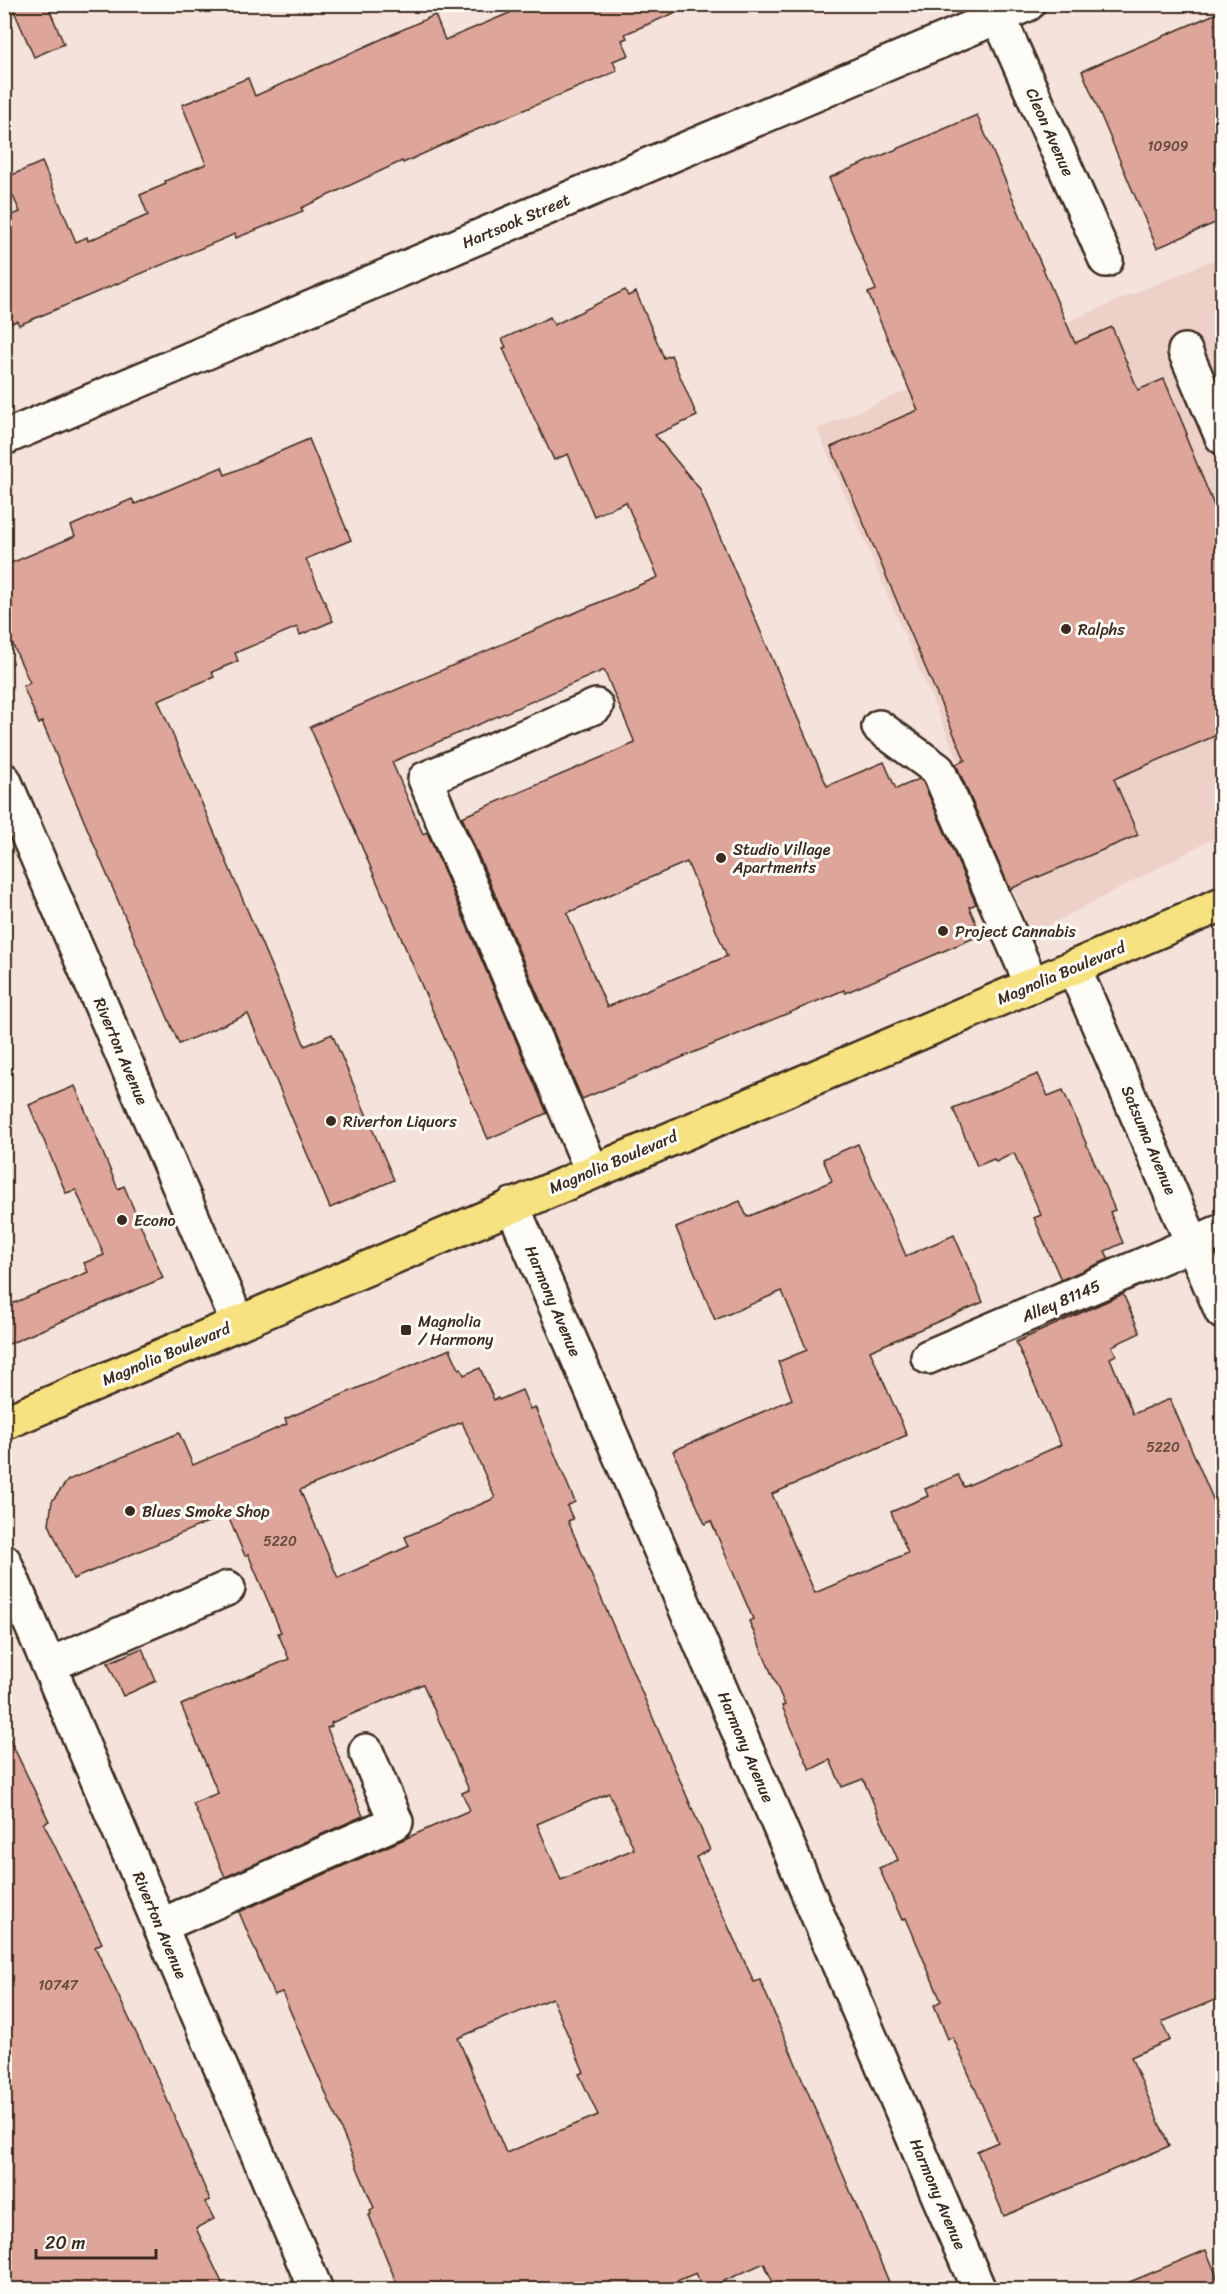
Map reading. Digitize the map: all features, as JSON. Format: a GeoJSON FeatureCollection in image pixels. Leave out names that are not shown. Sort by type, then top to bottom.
{"type":"FeatureCollection","features":[{"type":"Feature","properties":{"kind":"main road","name":"Magnolia Boulevard"},"geometry":{"type":"LineString","coordinates":[[4,1423],[1222,904]]}},
{"type":"Feature","properties":{"kind":"street","name":"Cleon Avenue"},"geometry":{"type":"LineString","coordinates":[[1006,9],[1106,260]]}},
{"type":"Feature","properties":{"kind":"street","name":"Hartsook Street"},"geometry":{"type":"LineString","coordinates":[[4,438],[1006,9]]}},
{"type":"Feature","properties":{"kind":"street"},"geometry":{"type":"LineString","coordinates":[[1185,351],[1222,437]]}},
{"type":"Feature","properties":{"kind":"street"},"geometry":{"type":"LineString","coordinates":[[592,1171],[425,779],[596,706]]}},
{"type":"Feature","properties":{"kind":"street"},"geometry":{"type":"LineString","coordinates":[[879,728],[938,770],[1032,985]]}},
{"type":"Feature","properties":{"kind":"street","name":"Riverton Avenue"},"geometry":{"type":"LineString","coordinates":[[4,780],[238,1323]]}},
{"type":"Feature","properties":{"kind":"street","name":"Satsuma Avenue"},"geometry":{"type":"LineString","coordinates":[[1074,968],[1208,1238],[1222,1312]]}},
{"type":"Feature","properties":{"kind":"street","name":"Harmony Avenue"},"geometry":{"type":"LineString","coordinates":[[512,1205],[979,2289]]}},
{"type":"Feature","properties":{"kind":"street","name":"Alley 81145"},"geometry":{"type":"LineString","coordinates":[[928,1358],[1208,1238]]}},
{"type":"Feature","properties":{"kind":"street","name":"Riverton Avenue"},"geometry":{"type":"LineString","coordinates":[[4,1561],[316,2289]]}},
{"type":"Feature","properties":{"kind":"street"},"geometry":{"type":"LineString","coordinates":[[49,1665],[228,1588]]}},
{"type":"Feature","properties":{"kind":"street"},"geometry":{"type":"LineString","coordinates":[[160,1926],[396,1822],[366,1751]]}},
{"type":"Feature","properties":{"kind":"shaded area","name":"Ralphs"},"geometry":{"type":"Polygon","coordinates":[[[1222,256],[1222,834],[1032,934],[817,429],[1222,256]]]}},
{"type":"Feature","properties":{"kind":"building"},"geometry":{"type":"Polygon","coordinates":[[[11,4],[47,4],[64,44],[34,57],[11,4]]]}},
{"type":"Feature","properties":{"kind":"building"},"geometry":{"type":"Polygon","coordinates":[[[531,4],[693,5],[625,34],[627,38],[622,40],[629,55],[613,61],[617,71],[403,163],[402,161],[301,208],[303,211],[236,238],[235,234],[19,325],[17,321],[4,326],[4,218],[20,212],[5,178],[42,162],[76,242],[87,237],[88,241],[148,215],[140,195],[166,184],[165,181],[206,164],[182,105],[248,78],[255,96],[435,15],[445,40],[531,4]]]}},
{"type":"Feature","properties":{"kind":"building"},"geometry":{"type":"Polygon","coordinates":[[[1222,11],[1222,220],[1157,248],[1082,71],[1222,11]]]}},
{"type":"Feature","properties":{"kind":"building","name":"Ralphs"},"geometry":{"type":"Polygon","coordinates":[[[977,115],[1075,343],[1112,327],[1138,390],[1164,379],[1222,525],[1222,733],[1114,779],[1138,835],[1010,889],[956,764],[965,760],[831,447],[918,410],[868,293],[876,290],[829,178],[977,115]]]}},
{"type":"Feature","properties":{"kind":"building"},"geometry":{"type":"Polygon","coordinates":[[[625,290],[628,296],[636,292],[664,358],[671,355],[697,416],[655,435],[699,488],[827,786],[884,762],[896,789],[919,779],[923,782],[976,904],[969,907],[981,935],[845,993],[844,990],[582,1099],[462,817],[635,743],[604,670],[392,762],[423,834],[427,832],[547,1113],[488,1139],[310,727],[658,577],[626,502],[594,516],[568,454],[554,460],[503,348],[506,347],[502,339],[550,317],[554,325],[625,290]],[[687,862],[567,913],[607,1007],[727,956],[687,862]]]}},
{"type":"Feature","properties":{"kind":"building"},"geometry":{"type":"Polygon","coordinates":[[[309,439],[351,540],[306,559],[333,621],[300,635],[297,627],[235,653],[238,661],[212,672],[214,677],[158,700],[305,1046],[332,1034],[394,1180],[330,1208],[248,1014],[179,1044],[42,722],[39,724],[23,686],[30,683],[4,625],[4,566],[75,536],[71,526],[132,499],[135,504],[222,467],[225,475],[309,439]]]}},
{"type":"Feature","properties":{"kind":"building"},"geometry":{"type":"Polygon","coordinates":[[[1038,1074],[1048,1096],[1063,1090],[1115,1210],[1110,1212],[1123,1243],[1105,1251],[1109,1259],[1061,1280],[1034,1218],[1041,1215],[1014,1153],[996,1162],[994,1159],[977,1166],[953,1108],[1038,1074]]]}},
{"type":"Feature","properties":{"kind":"building","name":"Econo"},"geometry":{"type":"Polygon","coordinates":[[[75,1086],[118,1189],[124,1186],[163,1278],[4,1346],[4,1307],[88,1272],[84,1263],[104,1255],[76,1190],[66,1193],[29,1105],[75,1086]]]}},
{"type":"Feature","properties":{"kind":"building"},"geometry":{"type":"Polygon","coordinates":[[[858,1144],[906,1256],[954,1235],[983,1302],[870,1351],[907,1435],[772,1494],[815,1593],[908,1553],[891,1512],[928,1496],[925,1489],[958,1475],[964,1487],[1061,1445],[1016,1342],[1123,1294],[1140,1333],[1112,1346],[1116,1355],[1110,1358],[1133,1414],[1170,1399],[1222,1520],[1222,1997],[1162,2022],[1170,2040],[1131,2057],[1169,2146],[1004,2216],[977,2151],[998,2142],[953,2037],[948,2039],[934,2005],[941,2001],[906,1918],[902,1920],[879,1868],[898,1860],[863,1779],[842,1787],[830,1760],[810,1770],[749,1621],[753,1619],[711,1521],[705,1524],[673,1451],[792,1399],[778,1362],[807,1350],[782,1291],[715,1320],[676,1228],[740,1201],[747,1217],[832,1181],[823,1159],[858,1144]]]}},
{"type":"Feature","properties":{"kind":"building"},"geometry":{"type":"Polygon","coordinates":[[[450,1349],[464,1375],[480,1368],[494,1400],[522,1390],[530,1409],[535,1407],[575,1502],[567,1506],[573,1519],[568,1521],[710,1850],[696,1857],[754,1982],[760,1980],[892,2289],[776,2289],[764,2263],[706,2289],[703,2289],[696,2273],[658,2289],[399,2289],[369,2215],[370,2210],[374,2208],[333,2110],[282,1992],[274,1995],[239,1912],[470,1810],[462,1793],[469,1790],[423,1684],[331,1723],[332,1726],[327,1728],[363,1816],[225,1877],[193,1803],[218,1793],[181,1705],[289,1659],[278,1633],[281,1632],[248,1554],[245,1556],[227,1514],[73,1579],[49,1524],[52,1501],[68,1480],[179,1433],[193,1465],[287,1424],[285,1419],[450,1349]],[[462,1422],[300,1490],[338,1578],[409,1546],[405,1537],[495,1498],[462,1422]],[[609,1793],[537,1824],[561,1880],[634,1849],[609,1793]],[[552,1998],[458,2038],[506,2153],[598,2115],[579,2074],[584,2072],[552,1998]]]}},
{"type":"Feature","properties":{"kind":"building"},"geometry":{"type":"Polygon","coordinates":[[[142,1648],[156,1681],[123,1696],[108,1663],[142,1648]]]}},
{"type":"Feature","properties":{"kind":"building"},"geometry":{"type":"Polygon","coordinates":[[[4,1727],[49,1821],[44,1824],[102,1943],[95,1947],[160,2083],[210,2200],[205,2202],[214,2219],[196,2228],[225,2289],[4,2289],[4,1727]]]}},
{"type":"Feature","properties":{"kind":"building"},"geometry":{"type":"Polygon","coordinates":[[[1206,2250],[1222,2289],[1113,2289],[1206,2250]]]}},
{"type":"Feature","properties":{"kind":"place","name":"Ralphs"},"geometry":{"type":"Point","coordinates":[1066,629]}},
{"type":"Feature","properties":{"kind":"place","name":"Studio Village Apartments"},"geometry":{"type":"Point","coordinates":[721,858]}},
{"type":"Feature","properties":{"kind":"place","name":"Project Cannabis"},"geometry":{"type":"Point","coordinates":[943,931]}},
{"type":"Feature","properties":{"kind":"place","name":"Riverton Liquors"},"geometry":{"type":"Point","coordinates":[331,1121]}},
{"type":"Feature","properties":{"kind":"place","name":"Econo"},"geometry":{"type":"Point","coordinates":[122,1220]}},
{"type":"Feature","properties":{"kind":"place","name":"Magnolia / Harmony"},"geometry":{"type":"Point","coordinates":[406,1330]}},
{"type":"Feature","properties":{"kind":"place","name":"Blues Smoke Shop"},"geometry":{"type":"Point","coordinates":[130,1511]}}]}
